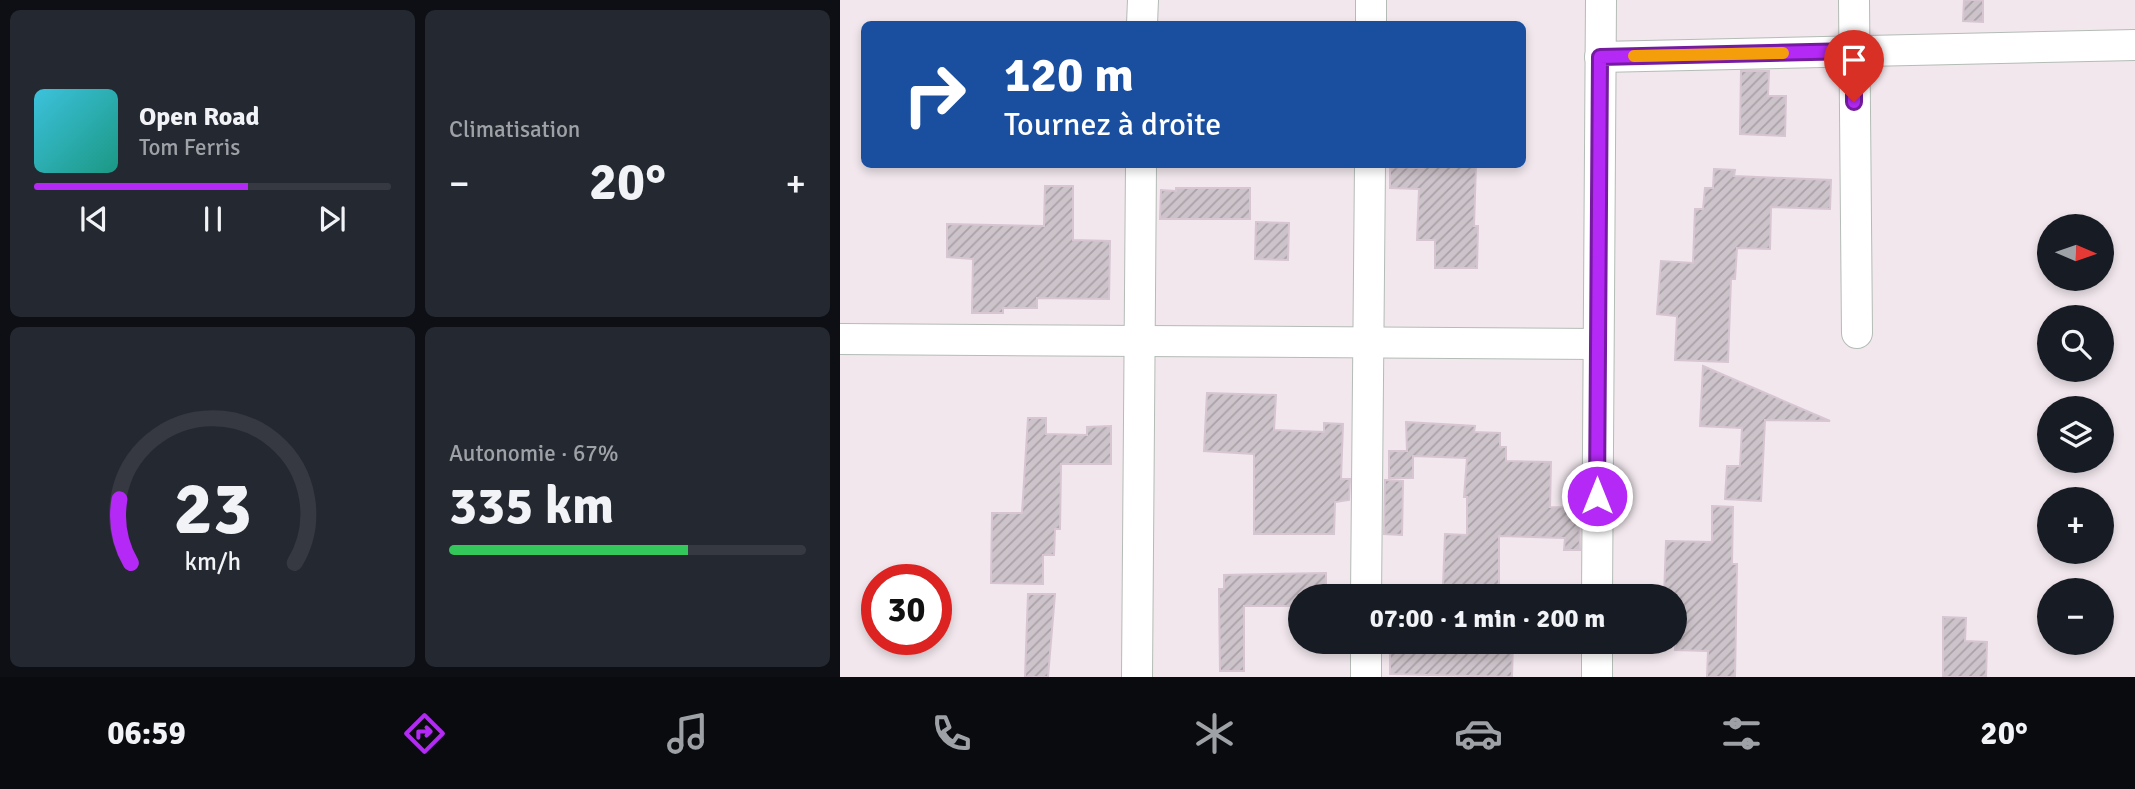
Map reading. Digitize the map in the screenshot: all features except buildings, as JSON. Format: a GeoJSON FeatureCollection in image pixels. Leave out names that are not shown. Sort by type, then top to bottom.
{"type":"FeatureCollection","features":[{"type":"Feature","properties":{"kind":"street"},"geometry":{"type":"LineString","coordinates":[[1142,21],[1143,0]]}},
{"type":"Feature","properties":{"kind":"street"},"geometry":{"type":"LineString","coordinates":[[1371,0],[1371,21]]}},
{"type":"Feature","properties":{"kind":"street"},"geometry":{"type":"LineString","coordinates":[[1597,584],[1601,0]]}},
{"type":"Feature","properties":{"kind":"street"},"geometry":{"type":"LineString","coordinates":[[1854,0],[1857,333]]}},
{"type":"Feature","properties":{"kind":"street"},"geometry":{"type":"LineString","coordinates":[[1600,57],[2135,45]]}},
{"type":"Feature","properties":{"kind":"street"},"geometry":{"type":"LineString","coordinates":[[1138,677],[1141,168]]}},
{"type":"Feature","properties":{"kind":"street"},"geometry":{"type":"LineString","coordinates":[[1366,584],[1370,168]]}},
{"type":"Feature","properties":{"kind":"street"},"geometry":{"type":"LineString","coordinates":[[840,339],[1598,344]]}},
{"type":"Feature","properties":{"kind":"street"},"geometry":{"type":"LineString","coordinates":[[1366,654],[1366,677]]}},
{"type":"Feature","properties":{"kind":"street"},"geometry":{"type":"LineString","coordinates":[[1597,654],[1597,677]]}},
{"type":"Feature","properties":{"kind":"slow traffic"},"geometry":{"type":"LineString","coordinates":[[1634,56],[1783,53]]}},
{"type":"Feature","properties":{"kind":"route"},"geometry":{"type":"LineString","coordinates":[[1597,496],[1600,57],[1854,51],[1854,102]]}}]}
